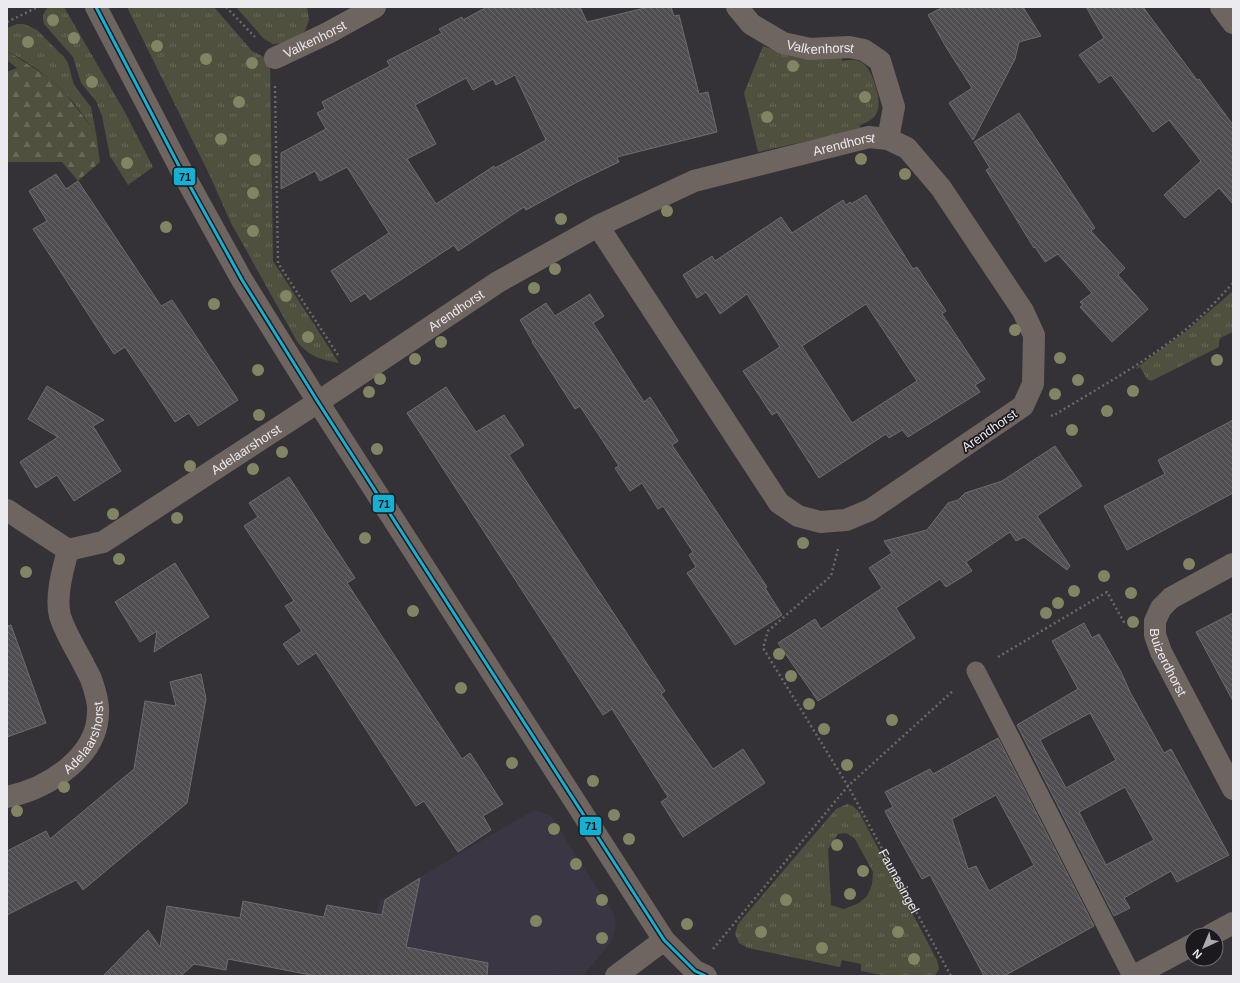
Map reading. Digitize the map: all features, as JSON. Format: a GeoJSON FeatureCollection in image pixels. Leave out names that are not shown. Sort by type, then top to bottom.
{"type":"FeatureCollection","features":[{"type":"Feature","properties":{"kind":"street"},"geometry":{"type":"LineString","coordinates":[[96,7],[180,168],[242,280],[318,402],[664,940],[700,974]]}},
{"type":"Feature","properties":{"kind":"street","name":"Valkenhorst"},"geometry":{"type":"LineString","coordinates":[[275,58],[328,33],[375,7]]}},
{"type":"Feature","properties":{"kind":"street","name":"Valkenhorst"},"geometry":{"type":"LineString","coordinates":[[736,7],[751,24],[783,43],[810,49],[849,47],[864,50],[880,61],[894,107],[888,139]]}},
{"type":"Feature","properties":{"kind":"street"},"geometry":{"type":"LineString","coordinates":[[1221,7],[1233,23]]}},
{"type":"Feature","properties":{"kind":"street","name":"Arendhorst"},"geometry":{"type":"LineString","coordinates":[[318,402],[498,282],[598,226],[694,181],[869,137],[888,139],[907,148],[941,188],[1022,311],[1034,336],[1033,384],[1023,406],[870,510],[846,520],[820,522],[798,516],[778,503],[598,226]]}},
{"type":"Feature","properties":{"kind":"street","name":"Adelaarshorst"},"geometry":{"type":"LineString","coordinates":[[7,797],[19,795],[41,786],[63,772],[81,755],[94,735],[98,711],[91,678],[71,642],[60,615],[59,589],[68,550],[103,542],[318,402]]}},
{"type":"Feature","properties":{"kind":"street"},"geometry":{"type":"LineString","coordinates":[[7,510],[68,550]]}},
{"type":"Feature","properties":{"kind":"street","name":"Buizerdhorst"},"geometry":{"type":"LineString","coordinates":[[1233,564],[1171,598],[1161,608],[1155,621],[1155,635],[1161,652],[1233,788]]}},
{"type":"Feature","properties":{"kind":"street"},"geometry":{"type":"LineString","coordinates":[[1224,928],[1233,923]]}},
{"type":"Feature","properties":{"kind":"street"},"geometry":{"type":"LineString","coordinates":[[616,976],[664,940]]}},
{"type":"Feature","properties":{"kind":"street"},"geometry":{"type":"LineString","coordinates":[[1133,976],[1184,949]]}},
{"type":"Feature","properties":{"kind":"lane"},"geometry":{"type":"LineString","coordinates":[[976,670],[1133,976]]}},
{"type":"Feature","properties":{"kind":"path"},"geometry":{"type":"LineString","coordinates":[[7,22],[38,7]]}},
{"type":"Feature","properties":{"kind":"path"},"geometry":{"type":"LineString","coordinates":[[226,7],[275,58],[278,263],[340,357]]}},
{"type":"Feature","properties":{"kind":"path"},"geometry":{"type":"LineString","coordinates":[[1023,406],[1053,416],[1156,353],[1190,326],[1233,283]]}},
{"type":"Feature","properties":{"kind":"path","name":"Faunasingel"},"geometry":{"type":"LineString","coordinates":[[846,520],[832,576],[768,631],[763,648],[848,786],[951,976]]}},
{"type":"Feature","properties":{"kind":"path"},"geometry":{"type":"LineString","coordinates":[[700,974],[848,786]]}},
{"type":"Feature","properties":{"kind":"shaded area"},"geometry":{"type":"Polygon","coordinates":[[[534,810],[550,815],[614,914],[616,928],[611,942],[583,976],[552,974],[551,976],[366,976],[379,901],[534,810]]]}},
{"type":"Feature","properties":{"kind":"green space"},"geometry":{"type":"Polygon","coordinates":[[[48,7],[64,7],[126,114],[153,167],[128,185],[110,156],[102,116],[96,101],[81,83],[73,57],[44,24],[43,15],[48,7]]]}},
{"type":"Feature","properties":{"kind":"green space"},"geometry":{"type":"Polygon","coordinates":[[[127,7],[214,7],[252,51],[270,60],[273,261],[339,363],[312,355],[298,343],[231,223],[210,176],[127,7]]]}},
{"type":"Feature","properties":{"kind":"green space"},"geometry":{"type":"Polygon","coordinates":[[[236,7],[307,7],[309,20],[305,31],[286,43],[273,44],[264,39],[236,7]]]}},
{"type":"Feature","properties":{"kind":"green space"},"geometry":{"type":"Polygon","coordinates":[[[17,24],[24,24],[37,30],[64,57],[68,63],[74,85],[91,107],[96,133],[74,102],[59,87],[38,70],[7,51],[7,28],[17,24]]]}},
{"type":"Feature","properties":{"kind":"green space"},"geometry":{"type":"Polygon","coordinates":[[[763,46],[790,56],[809,58],[841,54],[842,61],[854,60],[861,62],[872,76],[877,92],[879,104],[876,114],[867,122],[860,125],[861,131],[843,133],[758,152],[744,93],[763,46]]]}},
{"type":"Feature","properties":{"kind":"green space"},"geometry":{"type":"Polygon","coordinates":[[[7,51],[50,79],[65,93],[96,133],[100,162],[78,181],[62,162],[7,162],[7,72],[17,68],[7,60],[7,51]]]}},
{"type":"Feature","properties":{"kind":"green space"},"geometry":{"type":"Polygon","coordinates":[[[1233,291],[1233,332],[1219,340],[1219,347],[1151,381],[1147,379],[1140,367],[1136,369],[1189,329],[1233,291]]]}},
{"type":"Feature","properties":{"kind":"green space"},"geometry":{"type":"Polygon","coordinates":[[[847,804],[853,806],[859,812],[937,960],[939,969],[935,976],[887,976],[861,971],[861,964],[842,960],[840,967],[748,948],[739,943],[735,934],[738,924],[836,809],[847,804]],[[846,833],[838,834],[828,849],[831,905],[844,909],[859,903],[867,896],[872,885],[873,872],[855,839],[846,833]]]}},
{"type":"Feature","properties":{"kind":"building"},"geometry":{"type":"Polygon","coordinates":[[[487,7],[580,7],[587,22],[649,7],[671,7],[674,16],[679,15],[699,94],[708,92],[717,132],[617,157],[619,162],[577,182],[526,210],[524,207],[458,251],[454,245],[370,300],[365,293],[351,302],[331,271],[389,233],[347,167],[320,181],[315,171],[281,189],[281,153],[326,129],[317,113],[325,109],[322,102],[390,66],[387,61],[442,33],[439,29],[462,17],[463,20],[487,7]],[[515,75],[496,85],[493,79],[473,90],[466,78],[415,105],[436,144],[407,159],[436,204],[494,166],[495,168],[546,140],[515,75]]]}},
{"type":"Feature","properties":{"kind":"building"},"geometry":{"type":"Polygon","coordinates":[[[943,7],[1023,7],[1041,36],[1019,42],[1015,59],[973,140],[949,103],[972,88],[928,15],[943,7]]]}},
{"type":"Feature","properties":{"kind":"building"},"geometry":{"type":"Polygon","coordinates":[[[1086,7],[1143,7],[1197,80],[1199,79],[1233,125],[1233,204],[1219,188],[1185,218],[1164,195],[1201,161],[1169,120],[1153,132],[1111,75],[1099,83],[1079,55],[1104,38],[1086,7]]]}},
{"type":"Feature","properties":{"kind":"building"},"geometry":{"type":"Polygon","coordinates":[[[1019,113],[1095,228],[1091,231],[1125,268],[1118,275],[1148,309],[1112,342],[1080,307],[1083,305],[1080,302],[1092,293],[1058,254],[1045,262],[1035,247],[1034,248],[986,170],[990,168],[974,142],[1019,113]]]}},
{"type":"Feature","properties":{"kind":"building"},"geometry":{"type":"Polygon","coordinates":[[[56,174],[66,189],[78,181],[161,306],[172,300],[238,400],[198,426],[189,413],[175,422],[125,347],[114,354],[33,229],[47,221],[29,191],[56,174]]]}},
{"type":"Feature","properties":{"kind":"building"},"geometry":{"type":"Polygon","coordinates":[[[866,195],[913,269],[917,267],[946,311],[942,314],[985,379],[975,385],[980,392],[908,437],[902,430],[889,438],[886,434],[819,478],[777,412],[772,415],[743,371],[780,347],[747,294],[720,314],[706,292],[697,298],[683,275],[712,256],[715,261],[781,217],[792,233],[843,200],[846,205],[850,202],[851,204],[866,195]],[[866,304],[802,346],[852,423],[917,381],[866,304]]]}},
{"type":"Feature","properties":{"kind":"building"},"geometry":{"type":"Polygon","coordinates":[[[590,294],[604,316],[593,323],[644,402],[650,397],[678,441],[672,445],[767,587],[765,588],[782,615],[735,645],[687,573],[696,567],[689,555],[693,552],[663,506],[658,509],[642,483],[630,491],[615,468],[619,466],[580,406],[575,409],[532,342],[520,320],[546,303],[555,316],[590,294]]]}},
{"type":"Feature","properties":{"kind":"building"},"geometry":{"type":"Polygon","coordinates":[[[47,386],[104,420],[93,426],[121,471],[74,501],[57,475],[36,488],[20,462],[58,437],[28,419],[47,386]]]}},
{"type":"Feature","properties":{"kind":"building"},"geometry":{"type":"Polygon","coordinates":[[[446,387],[476,432],[504,415],[524,445],[509,455],[665,691],[661,694],[713,769],[743,749],[765,783],[683,837],[661,802],[668,797],[612,709],[603,715],[407,413],[446,387]]]}},
{"type":"Feature","properties":{"kind":"building"},"geometry":{"type":"Polygon","coordinates":[[[1233,420],[1233,493],[1127,550],[1104,506],[1165,474],[1158,460],[1233,420]]]}},
{"type":"Feature","properties":{"kind":"building"},"geometry":{"type":"Polygon","coordinates":[[[1055,446],[1082,486],[1037,516],[1070,566],[1067,570],[1024,537],[1016,541],[1010,532],[966,562],[972,571],[946,587],[940,579],[896,608],[915,638],[818,701],[778,643],[815,619],[821,629],[882,588],[869,568],[892,553],[884,541],[927,530],[948,503],[958,500],[965,493],[1002,481],[1055,446]]]}},
{"type":"Feature","properties":{"kind":"building"},"geometry":{"type":"Polygon","coordinates":[[[289,477],[355,578],[347,583],[462,759],[470,753],[503,804],[483,816],[491,830],[458,852],[424,801],[416,806],[316,653],[298,665],[283,644],[302,631],[285,606],[294,601],[244,526],[258,517],[249,503],[289,477]]]}},
{"type":"Feature","properties":{"kind":"building"},"geometry":{"type":"Polygon","coordinates":[[[175,563],[209,617],[154,652],[157,631],[140,642],[115,602],[175,563]]]}},
{"type":"Feature","properties":{"kind":"building"},"geometry":{"type":"Polygon","coordinates":[[[1233,613],[1233,701],[1196,632],[1233,613]]]}},
{"type":"Feature","properties":{"kind":"building"},"geometry":{"type":"Polygon","coordinates":[[[1084,623],[1092,638],[1099,634],[1164,753],[1171,749],[1229,855],[1177,882],[1171,871],[1124,898],[1130,908],[1114,916],[1017,725],[1078,689],[1052,641],[1084,623]],[[1090,713],[1040,740],[1066,788],[1116,760],[1090,713]],[[1125,787],[1079,812],[1106,865],[1154,840],[1125,787]]]}},
{"type":"Feature","properties":{"kind":"building"},"geometry":{"type":"Polygon","coordinates":[[[11,625],[46,723],[7,737],[7,626],[11,625]]]}},
{"type":"Feature","properties":{"kind":"building"},"geometry":{"type":"Polygon","coordinates":[[[201,674],[206,699],[187,803],[83,890],[76,880],[7,915],[7,851],[46,831],[50,839],[134,769],[145,701],[176,706],[170,682],[201,674]]]}},
{"type":"Feature","properties":{"kind":"building"},"geometry":{"type":"Polygon","coordinates":[[[998,738],[1094,926],[1004,976],[984,976],[930,875],[922,879],[885,811],[893,807],[885,792],[930,769],[933,774],[998,738]],[[996,795],[952,819],[968,869],[976,866],[989,891],[1034,865],[996,795]]]}},
{"type":"Feature","properties":{"kind":"building"},"geometry":{"type":"Polygon","coordinates":[[[420,878],[406,947],[488,963],[487,976],[316,976],[228,959],[226,970],[194,964],[181,976],[103,976],[148,930],[160,947],[167,906],[240,918],[243,901],[323,917],[327,905],[382,915],[385,900],[420,878]]]}},
{"type":"Feature","properties":{"kind":"transit line","name":"71"},"geometry":{"type":"LineString","coordinates":[[96,7],[180,168],[242,280],[318,402],[664,940],[695,971],[706,976]]}}]}
